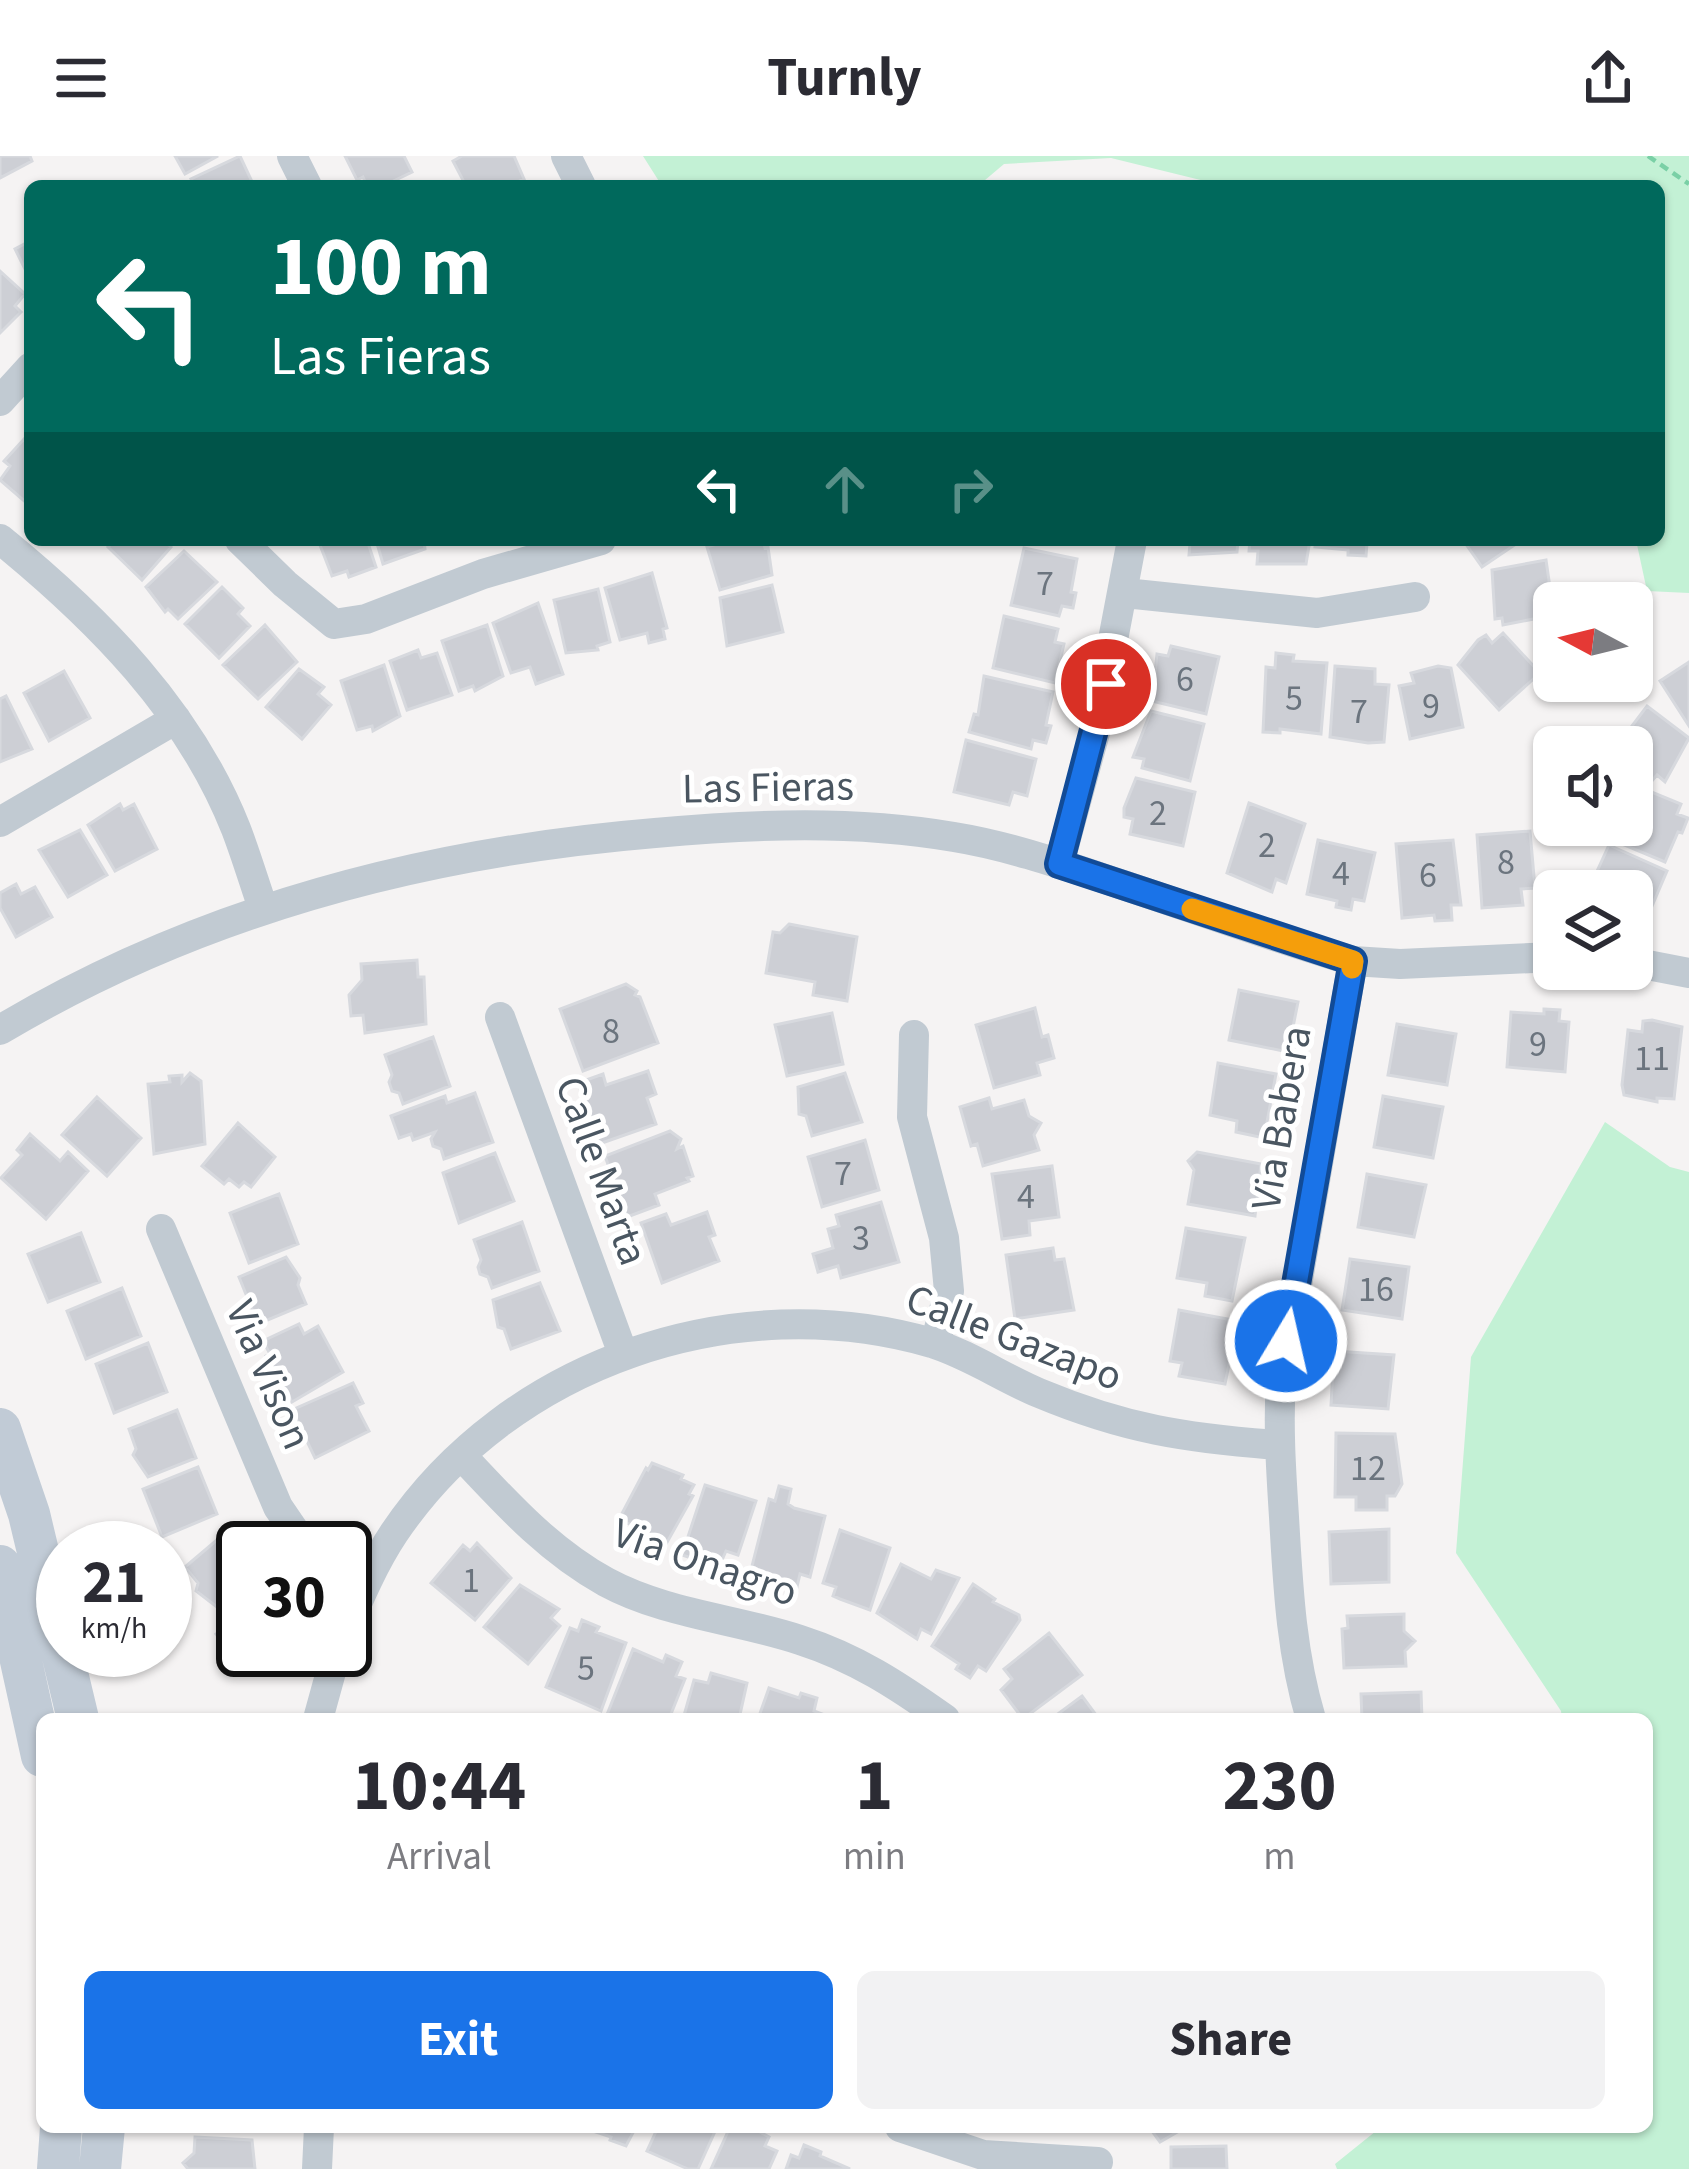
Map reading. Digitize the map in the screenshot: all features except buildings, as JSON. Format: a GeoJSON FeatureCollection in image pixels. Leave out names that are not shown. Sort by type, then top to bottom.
{"type":"FeatureCollection","features":[{"type":"Feature","properties":{"kind":"main road"},"geometry":{"type":"LineString","coordinates":[[0,1429],[35,1536],[76,1713]]}},
{"type":"Feature","properties":{"kind":"main road"},"geometry":{"type":"LineString","coordinates":[[0,1566],[36,1729]]}},
{"type":"Feature","properties":{"kind":"main road"},"geometry":{"type":"LineString","coordinates":[[58,2169],[61,2133]]}},
{"type":"Feature","properties":{"kind":"main road"},"geometry":{"type":"LineString","coordinates":[[100,2169],[103,2133]]}},
{"type":"Feature","properties":{"kind":"street"},"geometry":{"type":"LineString","coordinates":[[0,401],[24,375]]}},
{"type":"Feature","properties":{"kind":"street"},"geometry":{"type":"LineString","coordinates":[[0,538],[91,617],[176,719],[235,826],[263,908]]}},
{"type":"Feature","properties":{"kind":"street"},"geometry":{"type":"LineString","coordinates":[[246,546],[334,624],[366,619],[483,574],[580,546]]}},
{"type":"Feature","properties":{"kind":"street"},"geometry":{"type":"LineString","coordinates":[[1059,864],[1096,729],[1131,546]]}},
{"type":"Feature","properties":{"kind":"street"},"geometry":{"type":"LineString","coordinates":[[1125,593],[1317,613],[1415,598]]}},
{"type":"Feature","properties":{"kind":"street"},"geometry":{"type":"LineString","coordinates":[[0,822],[176,719]]}},
{"type":"Feature","properties":{"kind":"street","name":"Las Fieras"},"geometry":{"type":"LineString","coordinates":[[0,1030],[72,987],[263,908],[412,868],[542,842],[752,824],[859,826],[956,837],[1059,864],[1353,961],[1400,964],[1533,957]]}},
{"type":"Feature","properties":{"kind":"street","name":"Via Babera"},"geometry":{"type":"LineString","coordinates":[[1309,1713],[1287,1599],[1277,1445],[1291,1304],[1353,961]]}},
{"type":"Feature","properties":{"kind":"street"},"geometry":{"type":"LineString","coordinates":[[1653,966],[1689,973]]}},
{"type":"Feature","properties":{"kind":"street","name":"Calle Marta"},"geometry":{"type":"LineString","coordinates":[[500,1017],[623,1354]]}},
{"type":"Feature","properties":{"kind":"street"},"geometry":{"type":"LineString","coordinates":[[914,1035],[912,1117],[944,1238],[949,1291],[934,1344]]}},
{"type":"Feature","properties":{"kind":"street","name":"Via Vison"},"geometry":{"type":"LineString","coordinates":[[161,1229],[288,1521]]}},
{"type":"Feature","properties":{"kind":"street","name":"Calle Gazapo"},"geometry":{"type":"LineString","coordinates":[[372,1563],[424,1493],[525,1401],[623,1354],[715,1329],[876,1330],[934,1344],[1110,1421],[1185,1438],[1277,1445]]}},
{"type":"Feature","properties":{"kind":"street","name":"Via Onagro"},"geometry":{"type":"LineString","coordinates":[[461,1455],[533,1532],[608,1583],[692,1612],[800,1640],[878,1672],[936,1713]]}},
{"type":"Feature","properties":{"kind":"street"},"geometry":{"type":"LineString","coordinates":[[320,1713],[330,1677]]}},
{"type":"Feature","properties":{"kind":"street"},"geometry":{"type":"LineString","coordinates":[[317,2169],[320,2133]]}},
{"type":"Feature","properties":{"kind":"street"},"geometry":{"type":"LineString","coordinates":[[918,2133],[983,2155],[1098,2162]]}},
{"type":"Feature","properties":{"kind":"path"},"geometry":{"type":"LineString","coordinates":[[1648,156],[1689,184]]}},
{"type":"Feature","properties":{"kind":"green space"},"geometry":{"type":"Polygon","coordinates":[[[643,156],[1689,156],[1689,593],[1653,591],[1653,582],[1645,582],[1637,546],[1665,546],[1665,180],[1201,180],[1111,158],[1004,164],[985,180],[658,180],[643,156]]]}},
{"type":"Feature","properties":{"kind":"green space"},"geometry":{"type":"Polygon","coordinates":[[[1605,1122],[1670,1167],[1689,1172],[1689,2169],[1337,2169],[1335,2164],[1374,2133],[1653,2133],[1653,1713],[1561,1713],[1456,1553],[1471,1357],[1605,1122]]]}},
{"type":"Feature","properties":{"kind":"slow traffic"},"geometry":{"type":"LineString","coordinates":[[1192,909],[1353,961],[1352,968]]}},
{"type":"Feature","properties":{"kind":"route"},"geometry":{"type":"LineString","coordinates":[[1106,684],[1059,864],[1353,961],[1286,1341]]}}]}
